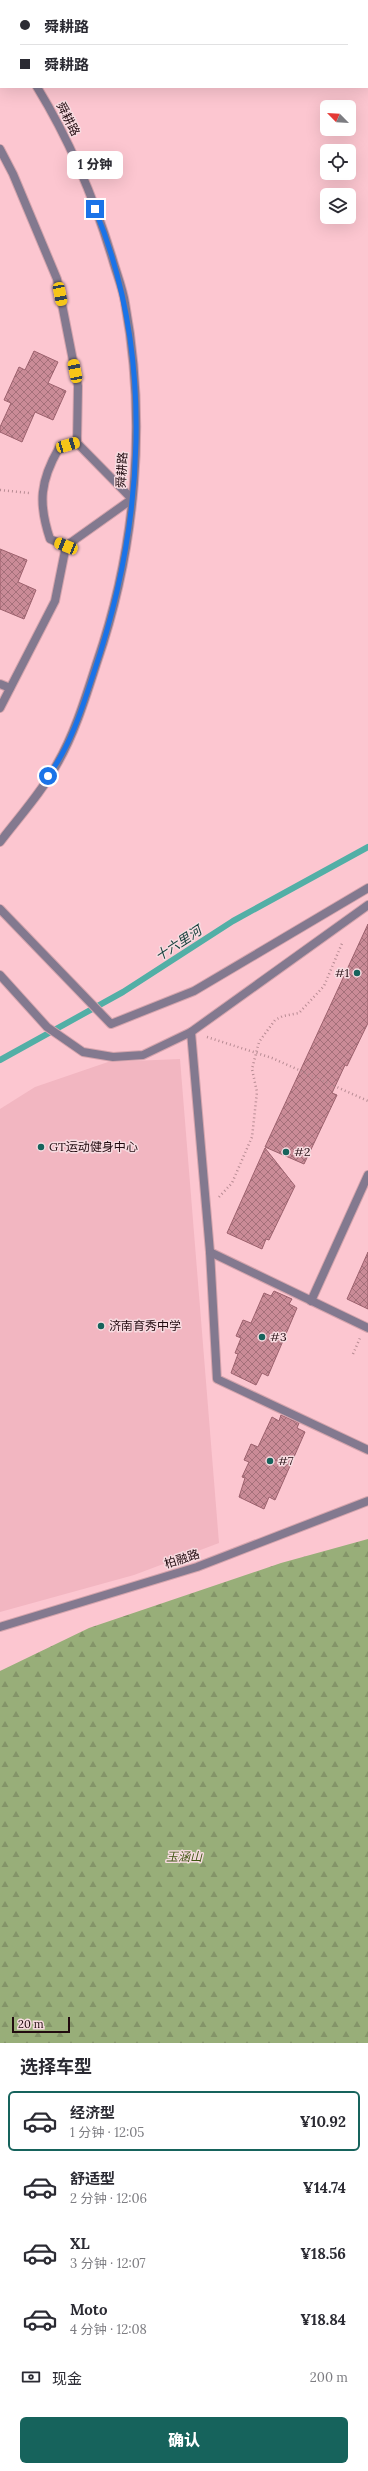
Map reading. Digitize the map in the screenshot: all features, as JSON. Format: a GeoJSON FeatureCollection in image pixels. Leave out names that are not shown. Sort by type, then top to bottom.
{"type":"FeatureCollection","features":[{"type":"Feature","properties":{"kind":"street","name":"舜耕路"},"geometry":{"type":"LineString","coordinates":[[0,842],[57,764],[84,702],[120,587],[130,534],[135,451],[135,368],[125,301],[106,234],[83,177],[51,110],[37,88]]}},
{"type":"Feature","properties":{"kind":"street"},"geometry":{"type":"LineString","coordinates":[[0,149],[13,174],[57,279],[78,386],[77,443],[132,499],[66,546],[55,601],[0,708]]}},
{"type":"Feature","properties":{"kind":"street"},"geometry":{"type":"LineString","coordinates":[[66,546],[50,539],[44,518],[42,495],[48,468],[59,448],[77,443]]}},
{"type":"Feature","properties":{"kind":"street"},"geometry":{"type":"LineString","coordinates":[[0,684],[10,688]]}},
{"type":"Feature","properties":{"kind":"street"},"geometry":{"type":"LineString","coordinates":[[0,909],[111,1024],[194,991],[368,888]]}},
{"type":"Feature","properties":{"kind":"street"},"geometry":{"type":"LineString","coordinates":[[0,976],[47,1027],[83,1052],[113,1057],[143,1054],[191,1032],[368,905]]}},
{"type":"Feature","properties":{"kind":"street"},"geometry":{"type":"LineString","coordinates":[[191,1032],[210,1252],[217,1379],[368,1450]]}},
{"type":"Feature","properties":{"kind":"street"},"geometry":{"type":"LineString","coordinates":[[311,1301],[368,1175]]}},
{"type":"Feature","properties":{"kind":"street"},"geometry":{"type":"LineString","coordinates":[[210,1252],[368,1328]]}},
{"type":"Feature","properties":{"kind":"street","name":"柏融路"},"geometry":{"type":"LineString","coordinates":[[0,1627],[197,1567],[368,1501]]}},
{"type":"Feature","properties":{"kind":"path"},"geometry":{"type":"LineString","coordinates":[[0,490],[42,495]]}},
{"type":"Feature","properties":{"kind":"path"},"geometry":{"type":"LineString","coordinates":[[206,1210],[232,1184],[252,1137],[257,1092],[252,1069],[259,1042],[275,1020],[283,1016],[299,1013],[324,986],[344,940]]}},
{"type":"Feature","properties":{"kind":"path"},"geometry":{"type":"LineString","coordinates":[[191,1032],[256,1052],[309,1073],[368,1101]]}},
{"type":"Feature","properties":{"kind":"shaded area","name":"济南育秀中学"},"geometry":{"type":"Polygon","coordinates":[[[180,1059],[219,1543],[134,1575],[0,1612],[0,1109],[35,1087],[108,1062],[180,1059]]]}},
{"type":"Feature","properties":{"kind":"green space","name":"玉涵山"},"geometry":{"type":"Polygon","coordinates":[[[368,1539],[368,2043],[0,2043],[0,1671],[89,1628],[281,1563],[368,1539]]]}},
{"type":"Feature","properties":{"kind":"building"},"geometry":{"type":"Polygon","coordinates":[[[34,351],[58,362],[48,383],[66,391],[53,420],[35,412],[22,442],[0,432],[0,427],[11,403],[4,400],[19,367],[25,370],[34,351]]]}},
{"type":"Feature","properties":{"kind":"building"},"geometry":{"type":"Polygon","coordinates":[[[0,549],[27,560],[18,582],[36,590],[24,619],[0,609],[0,549]]]}},
{"type":"Feature","properties":{"kind":"building"},"geometry":{"type":"Polygon","coordinates":[[[368,924],[368,1023],[347,1066],[345,1065],[332,1093],[337,1095],[304,1164],[265,1147],[368,924]]]}},
{"type":"Feature","properties":{"kind":"building"},"geometry":{"type":"Polygon","coordinates":[[[265,1148],[295,1186],[269,1240],[266,1239],[262,1249],[227,1233],[265,1148]]]}},
{"type":"Feature","properties":{"kind":"building"},"geometry":{"type":"Polygon","coordinates":[[[368,1252],[368,1309],[347,1299],[368,1252]]]}},
{"type":"Feature","properties":{"kind":"building","name":"#3"},"geometry":{"type":"Polygon","coordinates":[[[274,1291],[292,1299],[289,1304],[297,1308],[268,1376],[262,1373],[256,1385],[231,1373],[238,1354],[235,1353],[241,1338],[236,1336],[243,1320],[251,1323],[264,1293],[271,1296],[274,1291]]]}},
{"type":"Feature","properties":{"kind":"building","name":"#7"},"geometry":{"type":"Polygon","coordinates":[[[281,1415],[299,1423],[297,1428],[305,1432],[275,1500],[269,1497],[264,1509],[239,1497],[245,1478],[242,1477],[249,1462],[244,1460],[251,1444],[258,1447],[272,1417],[279,1421],[281,1415]]]}},
{"type":"Feature","properties":{"kind":"waterway","name":"十六里河"},"geometry":{"type":"LineString","coordinates":[[0,1060],[123,992],[233,921],[368,847]]}},
{"type":"Feature","properties":{"kind":"place","name":"#1"},"geometry":{"type":"Point","coordinates":[357,973]}},
{"type":"Feature","properties":{"kind":"place","name":"GT运动健身中心"},"geometry":{"type":"Point","coordinates":[41,1147]}},
{"type":"Feature","properties":{"kind":"place","name":"#2"},"geometry":{"type":"Point","coordinates":[286,1152]}},
{"type":"Feature","properties":{"kind":"place","name":"济南育秀中学"},"geometry":{"type":"Point","coordinates":[101,1326]}},
{"type":"Feature","properties":{"kind":"place","name":"#3"},"geometry":{"type":"Point","coordinates":[262,1337]}},
{"type":"Feature","properties":{"kind":"place","name":"#7"},"geometry":{"type":"Point","coordinates":[270,1461]}},
{"type":"Feature","properties":{"kind":"route"},"geometry":{"type":"LineString","coordinates":[[48,776],[57,764],[84,702],[105,639],[120,587],[130,534],[135,451],[135,368],[125,301],[106,234],[95,209]]}}]}
